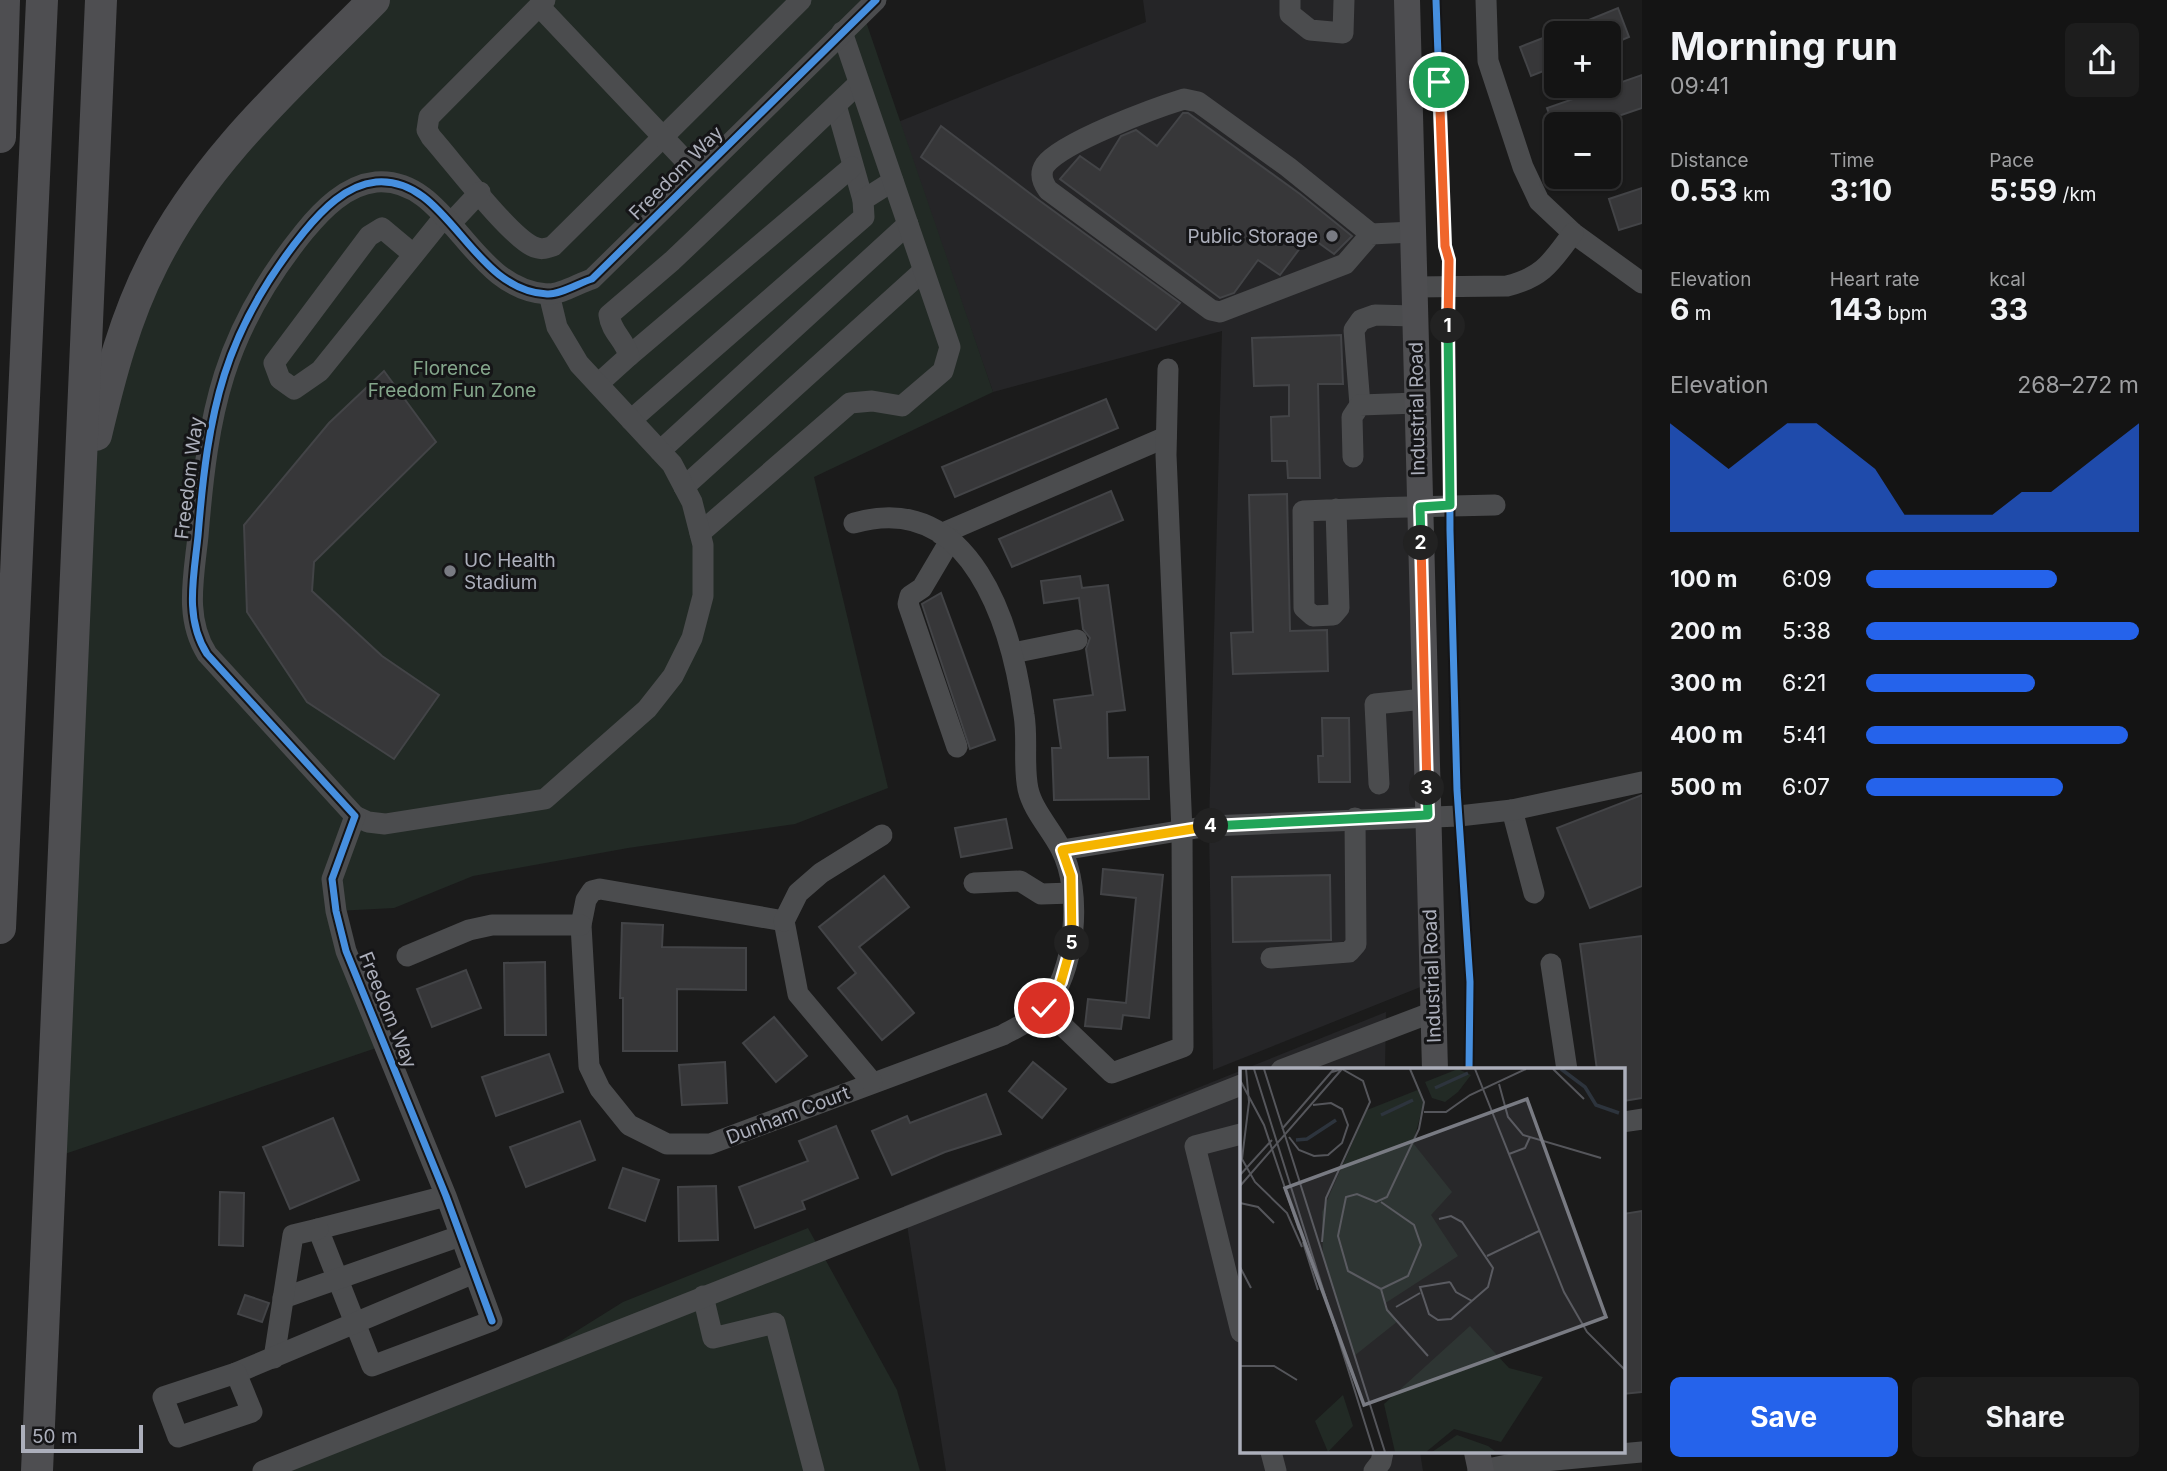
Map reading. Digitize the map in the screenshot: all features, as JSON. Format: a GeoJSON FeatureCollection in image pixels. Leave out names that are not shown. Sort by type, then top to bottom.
{"type":"FeatureCollection","features":[{"type":"Feature","properties":{"kind":"highway"},"geometry":{"type":"LineString","coordinates":[[0,137],[4,0]]}},
{"type":"Feature","properties":{"kind":"highway"},"geometry":{"type":"LineString","coordinates":[[0,929],[42,0]]}},
{"type":"Feature","properties":{"kind":"highway"},"geometry":{"type":"LineString","coordinates":[[37,1471],[101,0]]}},
{"type":"Feature","properties":{"kind":"highway"},"geometry":{"type":"LineString","coordinates":[[78,507],[114,360],[152,265],[172,228],[205,177],[247,128],[374,0]]}},
{"type":"Feature","properties":{"kind":"main road","name":"Industrial Road"},"geometry":{"type":"LineString","coordinates":[[1407,0],[1435,1068]]}},
{"type":"Feature","properties":{"kind":"street"},"geometry":{"type":"LineString","coordinates":[[698,174],[662,138],[542,3],[429,117],[427,123],[431,137],[525,241],[545,250],[553,246],[662,138],[801,0]]}},
{"type":"Feature","properties":{"kind":"street","name":"Freedom Way"},"geometry":{"type":"LineString","coordinates":[[356,1324],[372,1366],[492,1321],[446,1196],[346,951],[336,911],[332,879],[355,816],[207,654],[197,638],[191,607],[205,449],[226,367],[243,325],[278,266],[317,217],[345,192],[374,182],[388,182],[419,194],[447,220],[485,264],[504,279],[549,294],[592,279],[876,0]]}},
{"type":"Feature","properties":{"kind":"street"},"geometry":{"type":"LineString","coordinates":[[1290,0],[1290,14],[1310,30],[1343,33],[1344,0]]}},
{"type":"Feature","properties":{"kind":"street"},"geometry":{"type":"LineString","coordinates":[[1486,0],[1488,61],[1523,167],[1539,201],[1573,233],[1642,283]]}},
{"type":"Feature","properties":{"kind":"street"},"geometry":{"type":"LineString","coordinates":[[700,533],[850,403],[872,401],[902,406],[943,372],[950,347],[842,32]]}},
{"type":"Feature","properties":{"kind":"street"},"geometry":{"type":"LineString","coordinates":[[629,356],[627,348],[611,327],[609,315],[672,261],[859,83]]}},
{"type":"Feature","properties":{"kind":"street"},"geometry":{"type":"LineString","coordinates":[[1371,234],[1345,264],[1220,313],[1211,310],[1048,190],[1042,182],[1042,171],[1046,164],[1069,146],[1184,99],[1198,102],[1288,167],[1371,234],[1413,232]]}},
{"type":"Feature","properties":{"kind":"street"},"geometry":{"type":"LineString","coordinates":[[631,420],[864,218],[863,200],[836,105]]}},
{"type":"Feature","properties":{"kind":"street"},"geometry":{"type":"LineString","coordinates":[[598,384],[622,366],[629,356],[876,131]]}},
{"type":"Feature","properties":{"kind":"street"},"geometry":{"type":"LineString","coordinates":[[863,200],[893,181]]}},
{"type":"Feature","properties":{"kind":"street"},"geometry":{"type":"LineString","coordinates":[[414,254],[382,229],[369,236],[274,363],[280,379],[294,388],[320,371],[414,254],[447,220],[480,192]]}},
{"type":"Feature","properties":{"kind":"street"},"geometry":{"type":"LineString","coordinates":[[660,451],[908,224]]}},
{"type":"Feature","properties":{"kind":"street"},"geometry":{"type":"LineString","coordinates":[[1414,288],[1507,286],[1522,282],[1543,272],[1573,233]]}},
{"type":"Feature","properties":{"kind":"street"},"geometry":{"type":"LineString","coordinates":[[684,487],[923,271]]}},
{"type":"Feature","properties":{"kind":"street"},"geometry":{"type":"LineString","coordinates":[[355,816],[368,822],[385,824],[545,799],[646,709],[673,676],[692,638],[703,596],[704,545],[692,502],[672,464],[579,364],[557,327],[549,294]]}},
{"type":"Feature","properties":{"kind":"street"},"geometry":{"type":"LineString","coordinates":[[1353,457],[1352,417],[1360,405],[1354,330],[1361,320],[1375,315],[1415,316]]}},
{"type":"Feature","properties":{"kind":"street"},"geometry":{"type":"LineString","coordinates":[[1044,1008],[1112,1073],[1183,1047],[1182,831],[1166,437],[1168,369]]}},
{"type":"Feature","properties":{"kind":"street"},"geometry":{"type":"LineString","coordinates":[[1360,405],[1417,403]]}},
{"type":"Feature","properties":{"kind":"street"},"geometry":{"type":"LineString","coordinates":[[957,747],[908,604],[910,596],[922,588],[946,536],[1166,437]]}},
{"type":"Feature","properties":{"kind":"street"},"geometry":{"type":"LineString","coordinates":[[1336,509],[1339,608],[1333,615],[1313,616],[1304,608],[1303,511],[1336,509],[1496,505]]}},
{"type":"Feature","properties":{"kind":"street"},"geometry":{"type":"LineString","coordinates":[[854,523],[893,518],[915,522],[946,536]]}},
{"type":"Feature","properties":{"kind":"street","name":"Dunham Court"},"geometry":{"type":"LineString","coordinates":[[784,921],[600,889],[592,891],[586,900],[581,925],[589,1066],[613,1109],[629,1125],[648,1137],[667,1144],[710,1144],[1003,1035],[1044,1008],[1061,982],[1074,936],[1071,876],[1062,850],[1028,791],[1025,718],[1013,653],[989,591],[968,556],[946,536]]}},
{"type":"Feature","properties":{"kind":"street"},"geometry":{"type":"LineString","coordinates":[[1013,653],[1077,640]]}},
{"type":"Feature","properties":{"kind":"street"},"geometry":{"type":"LineString","coordinates":[[1379,784],[1375,704],[1424,699]]}},
{"type":"Feature","properties":{"kind":"street"},"geometry":{"type":"LineString","coordinates":[[1062,850],[1209,826],[1512,810],[1642,782]]}},
{"type":"Feature","properties":{"kind":"street"},"geometry":{"type":"LineString","coordinates":[[1512,810],[1534,893]]}},
{"type":"Feature","properties":{"kind":"street"},"geometry":{"type":"LineString","coordinates":[[1271,958],[1349,951],[1356,944],[1355,818]]}},
{"type":"Feature","properties":{"kind":"street"},"geometry":{"type":"LineString","coordinates":[[872,1082],[798,994],[784,921],[798,893],[821,873],[882,835]]}},
{"type":"Feature","properties":{"kind":"street"},"geometry":{"type":"LineString","coordinates":[[974,883],[1020,881],[1041,894],[1072,893]]}},
{"type":"Feature","properties":{"kind":"street"},"geometry":{"type":"LineString","coordinates":[[407,956],[468,930],[492,925],[581,925]]}},
{"type":"Feature","properties":{"kind":"street"},"geometry":{"type":"LineString","coordinates":[[1551,964],[1567,1068]]}},
{"type":"Feature","properties":{"kind":"street"},"geometry":{"type":"LineString","coordinates":[[1309,1065],[1433,1012]]}},
{"type":"Feature","properties":{"kind":"street"},"geometry":{"type":"LineString","coordinates":[[263,1471],[1240,1085]]}},
{"type":"Feature","properties":{"kind":"street"},"geometry":{"type":"LineString","coordinates":[[1624,1122],[1642,1119]]}},
{"type":"Feature","properties":{"kind":"street"},"geometry":{"type":"LineString","coordinates":[[1240,1134],[1195,1146],[1240,1328]]}},
{"type":"Feature","properties":{"kind":"street"},"geometry":{"type":"LineString","coordinates":[[274,1358],[293,1235],[446,1196]]}},
{"type":"Feature","properties":{"kind":"street"},"geometry":{"type":"LineString","coordinates":[[318,1229],[356,1324]]}},
{"type":"Feature","properties":{"kind":"street"},"geometry":{"type":"LineString","coordinates":[[283,1298],[460,1236]]}},
{"type":"Feature","properties":{"kind":"street"},"geometry":{"type":"LineString","coordinates":[[236,1373],[474,1273]]}},
{"type":"Feature","properties":{"kind":"street"},"geometry":{"type":"LineString","coordinates":[[703,1296],[713,1338],[775,1323],[814,1471]]}},
{"type":"Feature","properties":{"kind":"street"},"geometry":{"type":"LineString","coordinates":[[1624,1452],[1642,1451]]}},
{"type":"Feature","properties":{"kind":"street"},"geometry":{"type":"LineString","coordinates":[[1272,1454],[1276,1471]]}},
{"type":"Feature","properties":{"kind":"street"},"geometry":{"type":"LineString","coordinates":[[1374,1471],[1381,1462],[1383,1454]]}},
{"type":"Feature","properties":{"kind":"street"},"geometry":{"type":"LineString","coordinates":[[1480,1471],[1586,1454]]}},
{"type":"Feature","properties":{"kind":"shaded area"},"geometry":{"type":"Polygon","coordinates":[[[1143,0],[1407,0],[1433,982],[1213,1070],[1209,826],[1222,331],[993,392],[898,122],[1146,22],[1143,0]]]}},
{"type":"Feature","properties":{"kind":"shaded area"},"geometry":{"type":"Polygon","coordinates":[[[1386,1012],[1385,1068],[1247,1068],[1386,1012]]]}},
{"type":"Feature","properties":{"kind":"shaded area"},"geometry":{"type":"Polygon","coordinates":[[[1240,1070],[1240,1454],[1420,1454],[1423,1471],[946,1471],[904,1206],[1240,1070]]]}},
{"type":"Feature","properties":{"kind":"green space","name":"UC Health Stadium"},"geometry":{"type":"Polygon","coordinates":[[[374,0],[875,0],[863,13],[993,392],[814,477],[888,788],[795,824],[628,848],[473,876],[394,908],[336,911],[385,1045],[50,1159],[78,507],[152,265],[374,0]]]}},
{"type":"Feature","properties":{"kind":"green space"},"geometry":{"type":"Polygon","coordinates":[[[808,1228],[897,1390],[920,1471],[259,1471],[559,1342],[623,1302],[808,1228]]]}},
{"type":"Feature","properties":{"kind":"building"},"geometry":{"type":"Polygon","coordinates":[[[1618,8],[1629,37],[1621,40],[1621,21],[1586,21],[1618,8]]]}},
{"type":"Feature","properties":{"kind":"building"},"geometry":{"type":"Polygon","coordinates":[[[1544,38],[1544,71],[1531,76],[1520,47],[1544,38]]]}},
{"type":"Feature","properties":{"kind":"building"},"geometry":{"type":"Polygon","coordinates":[[[1642,75],[1642,108],[1621,115],[1621,112],[1548,112],[1547,108],[1576,98],[1621,98],[1621,82],[1642,75]]]}},
{"type":"Feature","properties":{"kind":"building"},"geometry":{"type":"Polygon","coordinates":[[[1183,113],[1188,113],[1300,194],[1352,236],[1334,254],[1309,236],[1280,275],[1258,260],[1234,293],[1220,298],[1060,179],[1080,156],[1100,170],[1121,136],[1136,130],[1157,146],[1183,113]]]}},
{"type":"Feature","properties":{"kind":"building"},"geometry":{"type":"Polygon","coordinates":[[[941,126],[1180,303],[1156,330],[921,157],[941,126]]]}},
{"type":"Feature","properties":{"kind":"building"},"geometry":{"type":"Polygon","coordinates":[[[1642,188],[1642,223],[1619,230],[1609,199],[1642,188]]]}},
{"type":"Feature","properties":{"kind":"building"},"geometry":{"type":"Polygon","coordinates":[[[1341,335],[1343,384],[1318,384],[1320,478],[1288,478],[1287,461],[1272,461],[1271,417],[1289,416],[1289,385],[1254,386],[1252,338],[1341,335]]]}},
{"type":"Feature","properties":{"kind":"building"},"geometry":{"type":"Polygon","coordinates":[[[384,371],[436,442],[314,562],[312,591],[382,656],[439,695],[394,759],[307,702],[247,612],[244,525],[329,423],[384,371]]]}},
{"type":"Feature","properties":{"kind":"building"},"geometry":{"type":"Polygon","coordinates":[[[1106,399],[1118,428],[955,497],[942,467],[1106,399]]]}},
{"type":"Feature","properties":{"kind":"building"},"geometry":{"type":"Polygon","coordinates":[[[1111,491],[1123,520],[1012,567],[999,539],[1111,491]]]}},
{"type":"Feature","properties":{"kind":"building"},"geometry":{"type":"Polygon","coordinates":[[[1287,494],[1290,631],[1327,630],[1328,671],[1233,674],[1231,633],[1253,632],[1249,495],[1287,494]]]}},
{"type":"Feature","properties":{"kind":"building"},"geometry":{"type":"Polygon","coordinates":[[[1080,576],[1082,588],[1108,585],[1125,710],[1107,712],[1108,758],[1148,757],[1149,799],[1054,800],[1052,748],[1061,748],[1054,700],[1093,695],[1086,649],[1090,638],[1083,629],[1079,598],[1044,603],[1041,581],[1080,576]]]}},
{"type":"Feature","properties":{"kind":"building"},"geometry":{"type":"Polygon","coordinates":[[[941,593],[995,740],[970,749],[922,604],[941,593]]]}},
{"type":"Feature","properties":{"kind":"building"},"geometry":{"type":"Polygon","coordinates":[[[1322,718],[1349,718],[1350,782],[1319,782],[1318,756],[1323,756],[1322,718]]]}},
{"type":"Feature","properties":{"kind":"building"},"geometry":{"type":"Polygon","coordinates":[[[1642,795],[1642,886],[1590,908],[1557,828],[1642,795]]]}},
{"type":"Feature","properties":{"kind":"building"},"geometry":{"type":"Polygon","coordinates":[[[1006,819],[1012,848],[961,857],[955,828],[1006,819]]]}},
{"type":"Feature","properties":{"kind":"building"},"geometry":{"type":"Polygon","coordinates":[[[1103,869],[1163,875],[1149,1018],[1123,1015],[1121,1029],[1085,1026],[1088,999],[1126,1003],[1136,898],[1101,894],[1103,869]]]}},
{"type":"Feature","properties":{"kind":"building"},"geometry":{"type":"Polygon","coordinates":[[[1330,875],[1331,940],[1233,942],[1232,877],[1330,875]]]}},
{"type":"Feature","properties":{"kind":"building"},"geometry":{"type":"Polygon","coordinates":[[[884,876],[909,907],[859,947],[914,1013],[882,1040],[838,988],[856,973],[819,927],[884,876]]]}},
{"type":"Feature","properties":{"kind":"building"},"geometry":{"type":"Polygon","coordinates":[[[622,923],[663,925],[662,947],[746,948],[746,990],[677,989],[677,1051],[623,1051],[623,998],[620,998],[622,923]]]}},
{"type":"Feature","properties":{"kind":"building"},"geometry":{"type":"Polygon","coordinates":[[[1642,936],[1642,1098],[1624,1101],[1624,1068],[1597,1068],[1580,944],[1642,936]]]}},
{"type":"Feature","properties":{"kind":"building"},"geometry":{"type":"Polygon","coordinates":[[[545,962],[546,1035],[505,1035],[504,963],[545,962]]]}},
{"type":"Feature","properties":{"kind":"building"},"geometry":{"type":"Polygon","coordinates":[[[466,970],[481,1008],[432,1027],[417,989],[466,970]]]}},
{"type":"Feature","properties":{"kind":"building"},"geometry":{"type":"Polygon","coordinates":[[[774,1017],[807,1056],[776,1082],[743,1043],[774,1017]]]}},
{"type":"Feature","properties":{"kind":"building"},"geometry":{"type":"Polygon","coordinates":[[[549,1054],[563,1092],[496,1116],[482,1077],[549,1054]]]}},
{"type":"Feature","properties":{"kind":"building"},"geometry":{"type":"Polygon","coordinates":[[[725,1062],[727,1103],[682,1105],[679,1065],[725,1062]]]}},
{"type":"Feature","properties":{"kind":"building"},"geometry":{"type":"Polygon","coordinates":[[[1033,1062],[1066,1089],[1042,1118],[1009,1091],[1033,1062]]]}},
{"type":"Feature","properties":{"kind":"building"},"geometry":{"type":"Polygon","coordinates":[[[986,1094],[1001,1134],[945,1152],[892,1175],[872,1131],[907,1116],[910,1123],[986,1094]]]}},
{"type":"Feature","properties":{"kind":"building"},"geometry":{"type":"Polygon","coordinates":[[[333,1118],[359,1180],[290,1209],[263,1147],[333,1118]]]}},
{"type":"Feature","properties":{"kind":"building"},"geometry":{"type":"Polygon","coordinates":[[[580,1121],[595,1160],[526,1187],[510,1147],[580,1121]]]}},
{"type":"Feature","properties":{"kind":"building"},"geometry":{"type":"Polygon","coordinates":[[[836,1126],[858,1178],[802,1201],[805,1209],[755,1228],[739,1187],[808,1161],[799,1141],[836,1126]]]}},
{"type":"Feature","properties":{"kind":"building"},"geometry":{"type":"Polygon","coordinates":[[[623,1168],[659,1180],[645,1221],[609,1208],[623,1168]]]}},
{"type":"Feature","properties":{"kind":"building"},"geometry":{"type":"Polygon","coordinates":[[[716,1186],[718,1240],[679,1241],[678,1187],[716,1186]]]}},
{"type":"Feature","properties":{"kind":"building"},"geometry":{"type":"Polygon","coordinates":[[[220,1192],[244,1193],[243,1246],[219,1245],[220,1192]]]}},
{"type":"Feature","properties":{"kind":"building"},"geometry":{"type":"Polygon","coordinates":[[[1642,1211],[1642,1392],[1624,1394],[1624,1214],[1642,1211]]]}},
{"type":"Feature","properties":{"kind":"building"},"geometry":{"type":"Polygon","coordinates":[[[245,1295],[269,1303],[262,1322],[238,1314],[245,1295]]]}},
{"type":"Feature","properties":{"kind":"cycle path"},"geometry":{"type":"LineString","coordinates":[[492,1321],[446,1196],[346,951],[336,911],[332,879],[355,816],[207,654],[195,626],[192,596],[202,491],[207,450],[224,375],[255,304],[304,232],[327,207],[345,193],[365,184],[376,182],[401,185],[423,196],[498,274],[521,288],[552,294],[592,279],[876,0]]}},
{"type":"Feature","properties":{"kind":"cycle path"},"geometry":{"type":"LineString","coordinates":[[1436,0],[1445,246],[1449,260],[1450,531],[1457,790],[1470,982],[1469,1068]]}},
{"type":"Feature","properties":{"kind":"place","name":"Public Storage"},"geometry":{"type":"Point","coordinates":[1332,236]}},
{"type":"Feature","properties":{"kind":"place","name":"UC Health Stadium"},"geometry":{"type":"Point","coordinates":[450,571]}},
{"type":"Feature","properties":{"kind":"route"},"geometry":{"type":"LineString","coordinates":[[1044,1008],[1061,982],[1074,936],[1071,876],[1062,850],[1209,826],[1428,815],[1420,507],[1450,505],[1449,260],[1445,246],[1439,82]]}},
{"type":"Feature","properties":{"kind":"park label","name":"Florence Freedom Fun Zone"},"geometry":{"type":"Point","coordinates":[452,379]}}]}
